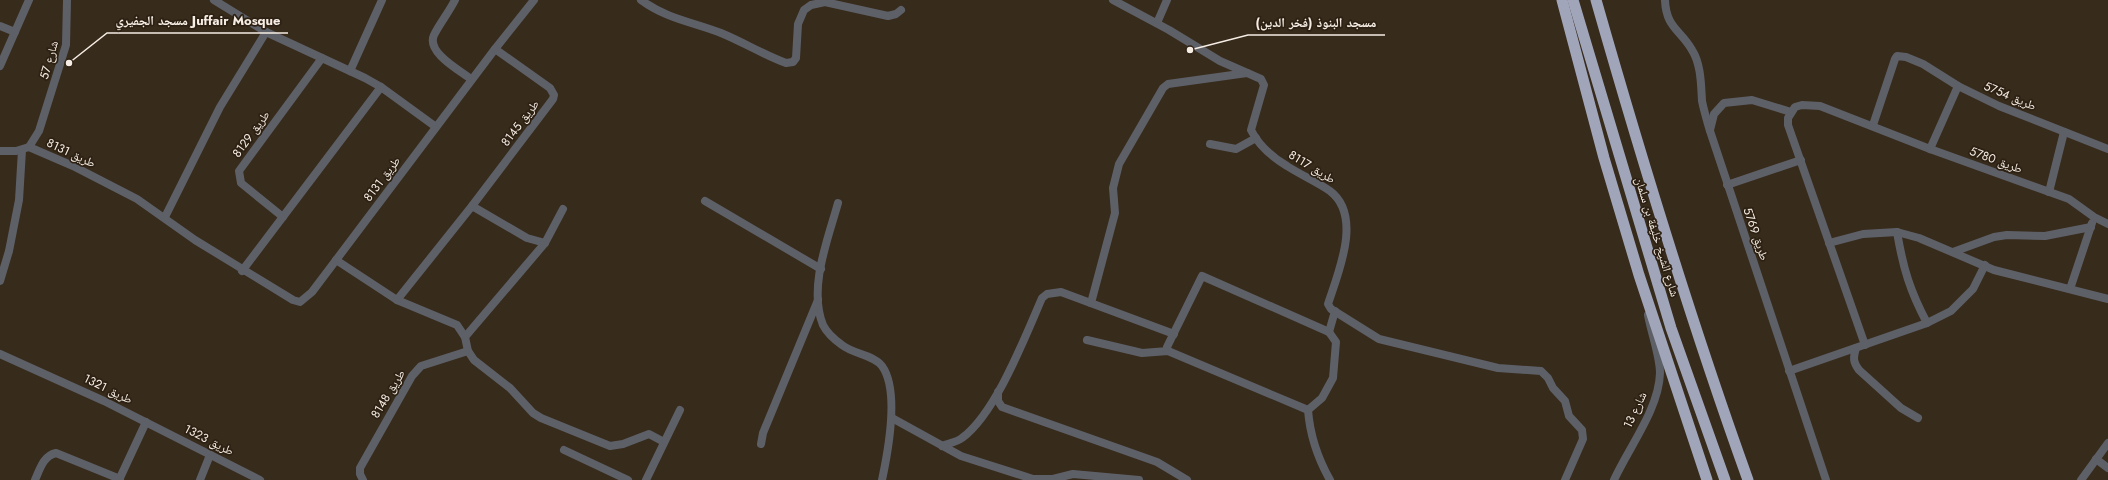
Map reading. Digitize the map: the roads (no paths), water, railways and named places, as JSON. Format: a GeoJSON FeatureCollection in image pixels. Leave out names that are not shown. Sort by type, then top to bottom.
{"type":"FeatureCollection","features":[{"type":"Feature","properties":{"kind":"highway"},"geometry":{"type":"LineString","coordinates":[[1562,0],[1604,158],[1639,275],[1707,480]]}},
{"type":"Feature","properties":{"kind":"highway","name":"شارع الشيخ خليفة بن سلمان"},"geometry":{"type":"LineString","coordinates":[[1573,0],[1671,328],[1725,480]]}},
{"type":"Feature","properties":{"kind":"highway","name":"شارع الشيخ خليفة بن سلمان"},"geometry":{"type":"LineString","coordinates":[[1596,0],[1633,130],[1696,328],[1748,480]]}},
{"type":"Feature","properties":{"kind":"street"},"geometry":{"type":"LineString","coordinates":[[0,66],[29,0]]}},
{"type":"Feature","properties":{"kind":"street","name":"شارع 57"},"geometry":{"type":"LineString","coordinates":[[41,125],[66,45],[67,0]]}},
{"type":"Feature","properties":{"kind":"street"},"geometry":{"type":"LineString","coordinates":[[214,0],[266,32],[381,87],[436,127]]}},
{"type":"Feature","properties":{"kind":"street"},"geometry":{"type":"LineString","coordinates":[[350,71],[382,0]]}},
{"type":"Feature","properties":{"kind":"street"},"geometry":{"type":"LineString","coordinates":[[455,0],[434,35],[433,44],[437,53],[471,79]]}},
{"type":"Feature","properties":{"kind":"street","name":"طريق 8131"},"geometry":{"type":"LineString","coordinates":[[25,148],[73,166],[137,199],[242,271],[293,300],[300,302],[312,292],[471,79],[534,0]]}},
{"type":"Feature","properties":{"kind":"street"},"geometry":{"type":"LineString","coordinates":[[642,0],[653,9],[672,18],[721,33],[786,63],[793,62],[796,58],[798,24],[804,10],[811,5],[825,2],[888,16],[896,14],[901,10]]}},
{"type":"Feature","properties":{"kind":"street"},"geometry":{"type":"LineString","coordinates":[[1113,0],[1157,23],[1220,60],[1261,79],[1264,85],[1251,130],[1256,138],[1236,149],[1210,144]]}},
{"type":"Feature","properties":{"kind":"street"},"geometry":{"type":"LineString","coordinates":[[1157,23],[1167,0]]}},
{"type":"Feature","properties":{"kind":"street","name":"طريق 5769"},"geometry":{"type":"LineString","coordinates":[[1665,0],[1671,24],[1687,42],[1696,59],[1704,113],[1826,480]]}},
{"type":"Feature","properties":{"kind":"street"},"geometry":{"type":"LineString","coordinates":[[0,26],[15,32]]}},
{"type":"Feature","properties":{"kind":"street"},"geometry":{"type":"LineString","coordinates":[[164,217],[220,107],[266,32]]}},
{"type":"Feature","properties":{"kind":"street","name":"طريق 8145"},"geometry":{"type":"LineString","coordinates":[[397,300],[551,103],[554,95],[550,88],[494,49]]}},
{"type":"Feature","properties":{"kind":"street","name":"طريق 5754"},"geometry":{"type":"LineString","coordinates":[[1873,125],[1894,59],[1897,56],[1906,57],[1923,64],[1958,86],[1999,106],[2108,148]]}},
{"type":"Feature","properties":{"kind":"street","name":"طريق 8129"},"geometry":{"type":"LineString","coordinates":[[283,217],[241,183],[239,171],[322,58]]}},
{"type":"Feature","properties":{"kind":"street"},"geometry":{"type":"LineString","coordinates":[[1091,303],[1115,213],[1113,188],[1119,164],[1163,88],[1168,84],[1247,72]]}},
{"type":"Feature","properties":{"kind":"street"},"geometry":{"type":"LineString","coordinates":[[1930,149],[1958,86]]}},
{"type":"Feature","properties":{"kind":"street"},"geometry":{"type":"LineString","coordinates":[[242,271],[381,87]]}},
{"type":"Feature","properties":{"kind":"street"},"geometry":{"type":"LineString","coordinates":[[1710,130],[1714,114],[1724,102],[1752,100],[1791,112],[1788,124],[1865,345]]}},
{"type":"Feature","properties":{"kind":"street","name":"طريق 5780"},"geometry":{"type":"LineString","coordinates":[[1791,112],[1796,107],[1809,105],[1820,106],[1873,125],[1930,149],[2076,203],[2094,217],[2108,224]]}},
{"type":"Feature","properties":{"kind":"street"},"geometry":{"type":"LineString","coordinates":[[0,150],[10,152],[25,148],[36,137],[41,125]]}},
{"type":"Feature","properties":{"kind":"street"},"geometry":{"type":"LineString","coordinates":[[0,150],[12,148],[25,143],[41,125]]}},
{"type":"Feature","properties":{"kind":"street"},"geometry":{"type":"LineString","coordinates":[[2049,192],[2064,132]]}},
{"type":"Feature","properties":{"kind":"street","name":"طريق 8117"},"geometry":{"type":"LineString","coordinates":[[1256,138],[1271,157],[1330,192],[1341,203],[1346,239],[1345,252],[1328,304],[1331,309],[1335,311]]}},
{"type":"Feature","properties":{"kind":"street"},"geometry":{"type":"LineString","coordinates":[[0,281],[9,251],[19,200],[25,148]]}},
{"type":"Feature","properties":{"kind":"street"},"geometry":{"type":"LineString","coordinates":[[1727,185],[1800,160]]}},
{"type":"Feature","properties":{"kind":"street"},"geometry":{"type":"LineString","coordinates":[[705,201],[821,269]]}},
{"type":"Feature","properties":{"kind":"street"},"geometry":{"type":"LineString","coordinates":[[838,203],[821,269],[819,311],[824,326],[843,346],[881,364],[886,372],[891,401],[892,418],[882,480]]}},
{"type":"Feature","properties":{"kind":"street"},"geometry":{"type":"LineString","coordinates":[[472,206],[527,238],[545,243]]}},
{"type":"Feature","properties":{"kind":"street"},"geometry":{"type":"LineString","coordinates":[[465,337],[545,243],[563,209]]}},
{"type":"Feature","properties":{"kind":"street"},"geometry":{"type":"LineString","coordinates":[[2070,288],[2094,217]]}},
{"type":"Feature","properties":{"kind":"street"},"geometry":{"type":"LineString","coordinates":[[1953,252],[1994,237],[2007,235],[2045,236],[2091,227]]}},
{"type":"Feature","properties":{"kind":"street"},"geometry":{"type":"LineString","coordinates":[[1829,243],[1863,234],[1897,232],[1953,252],[1985,266],[2108,299]]}},
{"type":"Feature","properties":{"kind":"street"},"geometry":{"type":"LineString","coordinates":[[1897,232],[1904,270],[1914,300],[1927,324]]}},
{"type":"Feature","properties":{"kind":"street"},"geometry":{"type":"LineString","coordinates":[[336,260],[397,300],[452,322],[460,329],[465,337],[468,351],[474,360],[510,388],[526,406],[541,418],[610,446],[623,444],[649,434],[664,442]]}},
{"type":"Feature","properties":{"kind":"street"},"geometry":{"type":"LineString","coordinates":[[1790,371],[1927,324],[1951,311],[1973,289],[1985,266]]}},
{"type":"Feature","properties":{"kind":"street","name":"شارع 13"},"geometry":{"type":"LineString","coordinates":[[1614,480],[1653,403],[1658,389],[1660,371],[1639,275]]}},
{"type":"Feature","properties":{"kind":"street"},"geometry":{"type":"LineString","coordinates":[[1168,351],[1168,347],[1202,276],[1329,332],[1336,342],[1333,378],[1322,398],[1308,410]]}},
{"type":"Feature","properties":{"kind":"street"},"geometry":{"type":"LineString","coordinates":[[942,446],[961,439],[971,430],[998,392],[1042,298],[1047,294],[1061,292],[1174,334]]}},
{"type":"Feature","properties":{"kind":"street"},"geometry":{"type":"LineString","coordinates":[[760,444],[795,351],[819,297]]}},
{"type":"Feature","properties":{"kind":"street"},"geometry":{"type":"LineString","coordinates":[[1329,332],[1335,311],[1379,339],[1498,368],[1541,371],[1548,378],[1553,388],[1565,401],[1571,419],[1582,430],[1583,434],[1581,444],[1565,480]]}},
{"type":"Feature","properties":{"kind":"street"},"geometry":{"type":"LineString","coordinates":[[1087,340],[1142,353],[1168,351],[1308,410]]}},
{"type":"Feature","properties":{"kind":"street"},"geometry":{"type":"LineString","coordinates":[[1856,348],[1853,357],[1854,363],[1859,370],[1901,408],[1918,418]]}},
{"type":"Feature","properties":{"kind":"street","name":"طريق 8148"},"geometry":{"type":"LineString","coordinates":[[363,480],[360,474],[360,468],[412,376],[421,366],[468,351]]}},
{"type":"Feature","properties":{"kind":"street","name":"طريق 1321"},"geometry":{"type":"LineString","coordinates":[[0,354],[63,381],[146,422]]}},
{"type":"Feature","properties":{"kind":"street"},"geometry":{"type":"LineString","coordinates":[[998,392],[998,401],[1002,407],[1157,462],[1187,480]]}},
{"type":"Feature","properties":{"kind":"street"},"geometry":{"type":"LineString","coordinates":[[646,480],[680,410]]}},
{"type":"Feature","properties":{"kind":"street"},"geometry":{"type":"LineString","coordinates":[[1308,410],[1309,428],[1315,450],[1330,480]]}},
{"type":"Feature","properties":{"kind":"street"},"geometry":{"type":"LineString","coordinates":[[892,418],[961,456],[1034,479],[1053,479],[1073,474],[1085,474],[1139,480]]}},
{"type":"Feature","properties":{"kind":"street"},"geometry":{"type":"LineString","coordinates":[[35,480],[45,459],[50,454],[56,453],[120,479],[146,422]]}},
{"type":"Feature","properties":{"kind":"street","name":"طريق 1323"},"geometry":{"type":"LineString","coordinates":[[146,422],[260,480]]}},
{"type":"Feature","properties":{"kind":"street"},"geometry":{"type":"LineString","coordinates":[[2081,480],[2108,443]]}},
{"type":"Feature","properties":{"kind":"street"},"geometry":{"type":"LineString","coordinates":[[564,450],[628,480]]}},
{"type":"Feature","properties":{"kind":"street"},"geometry":{"type":"LineString","coordinates":[[200,480],[210,455]]}},
{"type":"Feature","properties":{"kind":"street"},"geometry":{"type":"LineString","coordinates":[[2096,459],[2108,468]]}},
{"type":"Feature","properties":{"kind":"street"},"geometry":{"type":"LineString","coordinates":[[1015,480],[1027,477]]}},
{"type":"Feature","properties":{"kind":"place","name":"مسجد البنوذ (فخر الدين)"},"geometry":{"type":"Point","coordinates":[1190,50]}},
{"type":"Feature","properties":{"kind":"place","name":"مسجد الجفيري Juffair Mosque"},"geometry":{"type":"Point","coordinates":[69,63]}}]}
